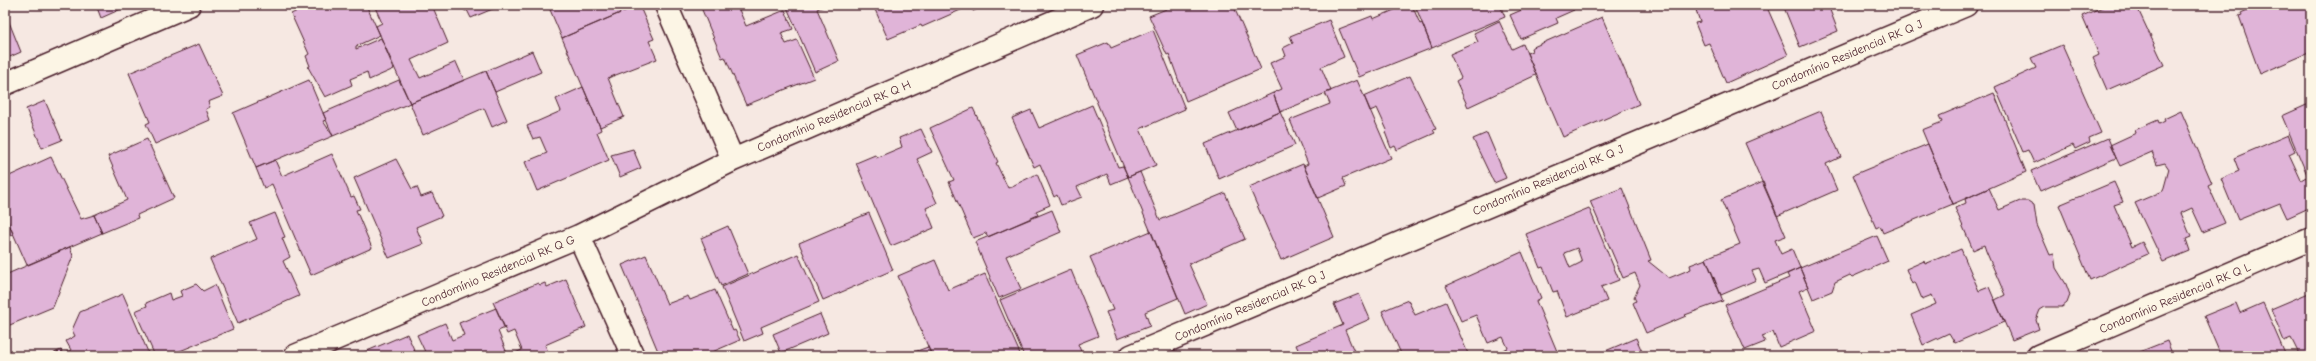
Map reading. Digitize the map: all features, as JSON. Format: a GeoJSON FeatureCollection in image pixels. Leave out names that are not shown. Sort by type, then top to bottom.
{"type":"FeatureCollection","features":[{"type":"Feature","properties":{"kind":"street"},"geometry":{"type":"LineString","coordinates":[[5,84],[189,5]]}},
{"type":"Feature","properties":{"kind":"street"},"geometry":{"type":"LineString","coordinates":[[666,5],[733,160]]}},
{"type":"Feature","properties":{"kind":"street","name":"Condomínio Residencial RK Q H"},"geometry":{"type":"LineString","coordinates":[[579,236],[733,160],[1092,5]]}},
{"type":"Feature","properties":{"kind":"street","name":"Condomínio Residencial RK Q J"},"geometry":{"type":"LineString","coordinates":[[1131,356],[1966,5]]}},
{"type":"Feature","properties":{"kind":"street","name":"Condomínio Residencial RK Q G"},"geometry":{"type":"LineString","coordinates":[[295,356],[579,236],[633,356]]}},
{"type":"Feature","properties":{"kind":"street","name":"Condomínio Residencial RK Q L"},"geometry":{"type":"LineString","coordinates":[[2038,356],[2311,240]]}},
{"type":"Feature","properties":{"kind":"building"},"geometry":{"type":"Polygon","coordinates":[[[96,5],[130,5],[101,18],[96,5]]]}},
{"type":"Feature","properties":{"kind":"building"},"geometry":{"type":"Polygon","coordinates":[[[310,5],[366,5],[380,35],[356,46],[356,49],[381,38],[394,69],[369,80],[367,72],[350,79],[352,85],[325,97],[308,67],[310,66],[306,56],[309,54],[291,14],[310,5]]]}},
{"type":"Feature","properties":{"kind":"building"},"geometry":{"type":"Polygon","coordinates":[[[374,5],[432,5],[448,43],[411,60],[420,78],[456,62],[464,80],[410,103],[376,26],[382,23],[374,5]]]}},
{"type":"Feature","properties":{"kind":"building"},"geometry":{"type":"Polygon","coordinates":[[[462,5],[502,5],[471,18],[467,10],[465,11],[462,5]]]}},
{"type":"Feature","properties":{"kind":"building"},"geometry":{"type":"Polygon","coordinates":[[[548,5],[616,5],[620,13],[562,38],[548,5]]]}},
{"type":"Feature","properties":{"kind":"building"},"geometry":{"type":"Polygon","coordinates":[[[639,5],[654,39],[649,41],[657,59],[608,78],[624,117],[600,127],[562,38],[639,5]]]}},
{"type":"Feature","properties":{"kind":"building"},"geometry":{"type":"Polygon","coordinates":[[[700,5],[737,5],[746,26],[785,10],[793,29],[781,33],[786,44],[797,40],[814,78],[746,105],[725,57],[722,58],[700,5]]]}},
{"type":"Feature","properties":{"kind":"building"},"geometry":{"type":"Polygon","coordinates":[[[786,5],[827,5],[817,9],[839,61],[815,72],[786,5]]]}},
{"type":"Feature","properties":{"kind":"building"},"geometry":{"type":"Polygon","coordinates":[[[873,5],[964,5],[965,8],[922,27],[921,25],[888,39],[873,5]]]}},
{"type":"Feature","properties":{"kind":"building"},"geometry":{"type":"Polygon","coordinates":[[[971,5],[988,5],[973,11],[971,5]]]}},
{"type":"Feature","properties":{"kind":"building"},"geometry":{"type":"Polygon","coordinates":[[[1176,5],[1185,5],[1186,8],[1193,5],[1233,5],[1261,69],[1186,101],[1169,54],[1167,55],[1149,16],[1176,5]]]}},
{"type":"Feature","properties":{"kind":"building"},"geometry":{"type":"Polygon","coordinates":[[[1406,5],[1412,5],[1420,24],[1422,23],[1432,48],[1359,77],[1339,29],[1372,16],[1373,19],[1406,5]]]}},
{"type":"Feature","properties":{"kind":"building"},"geometry":{"type":"Polygon","coordinates":[[[1415,5],[1500,5],[1505,17],[1432,48],[1415,5]]]}},
{"type":"Feature","properties":{"kind":"building"},"geometry":{"type":"Polygon","coordinates":[[[1533,5],[1571,5],[1574,10],[1556,18],[1558,23],[1521,39],[1510,15],[1533,5]]]}},
{"type":"Feature","properties":{"kind":"building"},"geometry":{"type":"Polygon","coordinates":[[[1707,5],[1744,5],[1746,8],[1751,5],[1766,5],[1788,55],[1726,83],[1709,43],[1704,45],[1695,23],[1700,22],[1696,10],[1707,5]]]}},
{"type":"Feature","properties":{"kind":"building"},"geometry":{"type":"Polygon","coordinates":[[[1783,5],[1828,5],[1838,31],[1800,47],[1783,5]]]}},
{"type":"Feature","properties":{"kind":"building"},"geometry":{"type":"Polygon","coordinates":[[[2107,5],[2136,5],[2164,65],[2107,90],[2093,58],[2099,55],[2082,16],[2107,5]]]}},
{"type":"Feature","properties":{"kind":"building"},"geometry":{"type":"Polygon","coordinates":[[[2258,5],[2311,5],[2311,52],[2260,74],[2239,16],[2242,15],[2241,13],[2258,5]]]}},
{"type":"Feature","properties":{"kind":"building"},"geometry":{"type":"Polygon","coordinates":[[[5,12],[21,52],[5,59],[5,12]]]}},
{"type":"Feature","properties":{"kind":"building"},"geometry":{"type":"Polygon","coordinates":[[[1602,17],[1639,104],[1563,137],[1527,53],[1532,51],[1531,48],[1602,17]]]}},
{"type":"Feature","properties":{"kind":"building"},"geometry":{"type":"Polygon","coordinates":[[[1329,20],[1344,57],[1321,67],[1331,91],[1280,112],[1273,93],[1282,89],[1270,63],[1286,56],[1283,48],[1293,43],[1290,36],[1329,20]]]}},
{"type":"Feature","properties":{"kind":"building"},"geometry":{"type":"Polygon","coordinates":[[[1499,21],[1512,49],[1523,44],[1536,75],[1468,107],[1456,81],[1461,78],[1450,54],[1478,42],[1474,33],[1499,21]]]}},
{"type":"Feature","properties":{"kind":"building"},"geometry":{"type":"Polygon","coordinates":[[[1153,30],[1185,109],[1140,129],[1156,165],[1128,177],[1077,55],[1108,42],[1111,48],[1153,30]]]}},
{"type":"Feature","properties":{"kind":"building"},"geometry":{"type":"Polygon","coordinates":[[[199,44],[223,96],[208,102],[210,107],[206,109],[210,120],[155,144],[146,124],[150,122],[129,73],[199,44]]]}},
{"type":"Feature","properties":{"kind":"building"},"geometry":{"type":"Polygon","coordinates":[[[2062,45],[2101,133],[2089,138],[2090,142],[2075,149],[2073,145],[2034,163],[2028,150],[2023,152],[1995,87],[2036,68],[2031,58],[2062,45]]]}},
{"type":"Feature","properties":{"kind":"building"},"geometry":{"type":"Polygon","coordinates":[[[532,51],[541,72],[495,92],[486,71],[532,51]]]}},
{"type":"Feature","properties":{"kind":"building"},"geometry":{"type":"Polygon","coordinates":[[[486,71],[507,120],[492,127],[484,108],[423,135],[410,103],[486,71]]]}},
{"type":"Feature","properties":{"kind":"building"},"geometry":{"type":"Polygon","coordinates":[[[1410,76],[1436,129],[1433,130],[1435,133],[1397,150],[1395,146],[1391,148],[1385,132],[1387,130],[1377,108],[1370,111],[1364,96],[1410,76]]]}},
{"type":"Feature","properties":{"kind":"building"},"geometry":{"type":"Polygon","coordinates":[[[309,80],[326,120],[323,121],[333,136],[256,168],[233,113],[309,80]]]}},
{"type":"Feature","properties":{"kind":"building"},"geometry":{"type":"Polygon","coordinates":[[[399,80],[410,103],[333,136],[323,113],[399,80]]]}},
{"type":"Feature","properties":{"kind":"building"},"geometry":{"type":"Polygon","coordinates":[[[1357,80],[1391,158],[1343,178],[1346,186],[1318,198],[1304,166],[1308,164],[1290,120],[1330,104],[1325,93],[1357,80]]]}},
{"type":"Feature","properties":{"kind":"building"},"geometry":{"type":"Polygon","coordinates":[[[583,87],[600,127],[601,130],[597,132],[609,160],[537,191],[525,162],[547,153],[540,137],[533,139],[527,126],[561,111],[556,99],[583,87]]]}},
{"type":"Feature","properties":{"kind":"building"},"geometry":{"type":"Polygon","coordinates":[[[1273,93],[1280,112],[1237,131],[1229,113],[1273,93]]]}},
{"type":"Feature","properties":{"kind":"building"},"geometry":{"type":"Polygon","coordinates":[[[1994,93],[2026,172],[1953,204],[1922,130],[1942,122],[1939,116],[1994,93]]]}},
{"type":"Feature","properties":{"kind":"building"},"geometry":{"type":"Polygon","coordinates":[[[45,101],[62,140],[42,148],[26,109],[45,101]]]}},
{"type":"Feature","properties":{"kind":"building"},"geometry":{"type":"Polygon","coordinates":[[[2311,103],[2311,184],[2282,116],[2311,103]]]}},
{"type":"Feature","properties":{"kind":"building"},"geometry":{"type":"Polygon","coordinates":[[[1092,105],[1118,167],[1123,166],[1128,177],[1111,184],[1107,174],[1077,187],[1082,197],[1061,205],[1057,195],[1054,197],[1040,164],[1034,167],[1012,118],[1031,110],[1039,128],[1092,105]]]}},
{"type":"Feature","properties":{"kind":"building"},"geometry":{"type":"Polygon","coordinates":[[[973,108],[998,162],[996,163],[1008,188],[1037,174],[1050,205],[1036,211],[1038,215],[988,237],[986,233],[973,238],[949,182],[954,180],[930,128],[973,108]]]}},
{"type":"Feature","properties":{"kind":"building"},"geometry":{"type":"Polygon","coordinates":[[[1821,111],[1841,157],[1826,164],[1837,190],[1777,216],[1745,143],[1821,111]]]}},
{"type":"Feature","properties":{"kind":"building"},"geometry":{"type":"Polygon","coordinates":[[[2181,111],[2212,183],[2208,185],[2225,223],[2203,232],[2192,208],[2181,213],[2191,237],[2186,239],[2190,251],[2163,262],[2135,203],[2163,191],[2169,169],[2165,163],[2157,165],[2152,152],[2120,166],[2110,145],[2136,133],[2135,130],[2158,120],[2159,124],[2165,121],[2164,119],[2181,111]]]}},
{"type":"Feature","properties":{"kind":"building"},"geometry":{"type":"Polygon","coordinates":[[[1280,112],[1295,145],[1219,179],[1205,144],[1280,112]]]}},
{"type":"Feature","properties":{"kind":"building"},"geometry":{"type":"Polygon","coordinates":[[[921,129],[932,152],[917,159],[937,203],[926,208],[934,228],[891,246],[856,163],[875,155],[876,158],[902,147],[899,138],[921,129]]]}},
{"type":"Feature","properties":{"kind":"building"},"geometry":{"type":"Polygon","coordinates":[[[1487,133],[1506,178],[1494,183],[1473,139],[1487,133]]]}},
{"type":"Feature","properties":{"kind":"building"},"geometry":{"type":"Polygon","coordinates":[[[2288,135],[2295,151],[2289,154],[2301,180],[2306,177],[2311,189],[2311,207],[2287,218],[2280,203],[2238,220],[2221,179],[2239,171],[2234,158],[2288,135]]]}},
{"type":"Feature","properties":{"kind":"building"},"geometry":{"type":"Polygon","coordinates":[[[2108,138],[2116,158],[2040,191],[2031,171],[2108,138]]]}},
{"type":"Feature","properties":{"kind":"building"},"geometry":{"type":"Polygon","coordinates":[[[147,139],[174,198],[137,215],[138,218],[102,233],[94,215],[127,200],[108,156],[147,139]]]}},
{"type":"Feature","properties":{"kind":"building"},"geometry":{"type":"Polygon","coordinates":[[[1928,144],[1953,204],[1883,233],[1880,226],[1876,228],[1853,175],[1928,144]]]}},
{"type":"Feature","properties":{"kind":"building"},"geometry":{"type":"Polygon","coordinates":[[[633,149],[641,168],[620,177],[611,155],[633,149]]]}},
{"type":"Feature","properties":{"kind":"building"},"geometry":{"type":"Polygon","coordinates":[[[332,154],[351,197],[354,196],[360,209],[356,210],[372,248],[311,275],[272,184],[264,188],[256,168],[275,160],[282,176],[332,154]]]}},
{"type":"Feature","properties":{"kind":"building"},"geometry":{"type":"Polygon","coordinates":[[[51,157],[81,219],[94,215],[102,233],[27,265],[5,215],[5,178],[51,157]]]}},
{"type":"Feature","properties":{"kind":"building"},"geometry":{"type":"Polygon","coordinates":[[[396,159],[412,189],[417,187],[421,197],[432,193],[442,216],[416,227],[423,244],[389,258],[354,178],[396,159]]]}},
{"type":"Feature","properties":{"kind":"building"},"geometry":{"type":"Polygon","coordinates":[[[1303,164],[1334,237],[1281,260],[1249,187],[1303,164]]]}},
{"type":"Feature","properties":{"kind":"building"},"geometry":{"type":"Polygon","coordinates":[[[1140,172],[1160,220],[1225,193],[1245,239],[1189,264],[1207,304],[1185,314],[1128,177],[1140,172]]]}},
{"type":"Feature","properties":{"kind":"building"},"geometry":{"type":"Polygon","coordinates":[[[1763,182],[1786,236],[1775,240],[1781,254],[1792,249],[1800,268],[1765,283],[1759,269],[1752,271],[1756,280],[1721,295],[1706,258],[1740,244],[1721,200],[1763,182]]]}},
{"type":"Feature","properties":{"kind":"building"},"geometry":{"type":"Polygon","coordinates":[[[2114,182],[2123,202],[2114,205],[2132,247],[2142,242],[2148,254],[2090,280],[2059,205],[2114,182]]]}},
{"type":"Feature","properties":{"kind":"building"},"geometry":{"type":"Polygon","coordinates":[[[1622,188],[1651,260],[1648,261],[1669,278],[1691,269],[1690,265],[1706,259],[1723,301],[1685,315],[1686,316],[1646,333],[1633,303],[1636,301],[1634,297],[1640,285],[1635,273],[1623,278],[1590,201],[1622,188]]]}},
{"type":"Feature","properties":{"kind":"building"},"geometry":{"type":"Polygon","coordinates":[[[1989,188],[1999,210],[2020,201],[2028,201],[2034,205],[2037,225],[2050,255],[2054,254],[2056,268],[2066,284],[2070,295],[2067,303],[2062,307],[2045,307],[2040,310],[2036,320],[2039,329],[2012,340],[1995,300],[2005,295],[1984,245],[1973,250],[1955,208],[1966,203],[1965,199],[1989,188]]]}},
{"type":"Feature","properties":{"kind":"building"},"geometry":{"type":"Polygon","coordinates":[[[1589,208],[1619,280],[1601,287],[1607,301],[1567,317],[1557,291],[1553,292],[1543,267],[1540,268],[1526,234],[1589,208]],[[1577,248],[1564,253],[1570,268],[1582,262],[1577,248]]]}},
{"type":"Feature","properties":{"kind":"building"},"geometry":{"type":"Polygon","coordinates":[[[1052,210],[1061,232],[1006,256],[1021,289],[999,298],[975,242],[1052,210]]]}},
{"type":"Feature","properties":{"kind":"building"},"geometry":{"type":"Polygon","coordinates":[[[275,213],[285,237],[282,238],[290,257],[283,261],[299,296],[238,323],[210,259],[257,239],[250,223],[275,213]]]}},
{"type":"Feature","properties":{"kind":"building"},"geometry":{"type":"Polygon","coordinates":[[[869,213],[893,270],[823,300],[799,243],[869,213]]]}},
{"type":"Feature","properties":{"kind":"building"},"geometry":{"type":"Polygon","coordinates":[[[5,215],[13,234],[5,238],[5,215]]]}},
{"type":"Feature","properties":{"kind":"building"},"geometry":{"type":"Polygon","coordinates":[[[728,226],[748,274],[721,286],[701,238],[728,226]]]}},
{"type":"Feature","properties":{"kind":"building"},"geometry":{"type":"Polygon","coordinates":[[[1151,231],[1178,298],[1145,312],[1150,326],[1117,339],[1106,312],[1113,310],[1090,257],[1151,231]]]}},
{"type":"Feature","properties":{"kind":"building"},"geometry":{"type":"Polygon","coordinates":[[[1877,236],[1888,261],[1852,277],[1850,275],[1835,282],[1832,291],[1813,299],[1800,268],[1877,236]]]}},
{"type":"Feature","properties":{"kind":"building"},"geometry":{"type":"Polygon","coordinates":[[[70,247],[73,256],[53,307],[5,327],[5,275],[70,247]]]}},
{"type":"Feature","properties":{"kind":"building"},"geometry":{"type":"Polygon","coordinates":[[[1961,249],[1979,291],[1989,287],[2004,322],[1955,343],[1949,333],[1923,345],[1911,315],[1936,304],[1932,295],[1922,299],[1915,282],[1912,284],[1906,269],[1924,261],[1925,264],[1961,249]]]}},
{"type":"Feature","properties":{"kind":"building"},"geometry":{"type":"Polygon","coordinates":[[[1522,252],[1541,298],[1536,301],[1559,356],[1489,356],[1508,348],[1503,337],[1488,343],[1476,315],[1461,321],[1446,286],[1522,252]]]}},
{"type":"Feature","properties":{"kind":"building"},"geometry":{"type":"Polygon","coordinates":[[[798,254],[819,302],[761,327],[763,333],[744,341],[722,287],[798,254]]]}},
{"type":"Feature","properties":{"kind":"building"},"geometry":{"type":"Polygon","coordinates":[[[646,255],[667,304],[688,296],[690,300],[715,290],[733,331],[735,330],[740,340],[703,356],[660,356],[622,265],[646,255]]]}},
{"type":"Feature","properties":{"kind":"building"},"geometry":{"type":"Polygon","coordinates":[[[935,260],[948,290],[985,274],[1021,356],[932,356],[898,276],[935,260]]]}},
{"type":"Feature","properties":{"kind":"building"},"geometry":{"type":"Polygon","coordinates":[[[1800,268],[1808,287],[1799,291],[1816,331],[1779,347],[1773,332],[1762,336],[1765,342],[1745,350],[1725,305],[1789,278],[1787,274],[1800,268]]]}},
{"type":"Feature","properties":{"kind":"building"},"geometry":{"type":"Polygon","coordinates":[[[1071,270],[1098,336],[1078,344],[1082,354],[1079,356],[1024,356],[1000,300],[1071,270]]]}},
{"type":"Feature","properties":{"kind":"building"},"geometry":{"type":"Polygon","coordinates":[[[566,279],[586,327],[545,345],[550,356],[516,356],[515,353],[522,350],[514,331],[507,334],[493,302],[538,283],[540,285],[545,283],[547,287],[566,279]]]}},
{"type":"Feature","properties":{"kind":"building"},"geometry":{"type":"Polygon","coordinates":[[[196,284],[203,291],[215,285],[233,329],[168,356],[155,356],[135,311],[147,306],[146,303],[169,293],[171,300],[182,296],[180,291],[196,284]]]}},
{"type":"Feature","properties":{"kind":"building"},"geometry":{"type":"Polygon","coordinates":[[[2311,292],[2311,356],[2300,356],[2291,338],[2284,341],[2271,309],[2311,292]]]}},
{"type":"Feature","properties":{"kind":"building"},"geometry":{"type":"Polygon","coordinates":[[[123,294],[148,352],[140,356],[48,356],[61,350],[63,354],[71,350],[66,341],[75,336],[72,330],[80,312],[123,294]]]}},
{"type":"Feature","properties":{"kind":"building"},"geometry":{"type":"Polygon","coordinates":[[[1359,294],[1370,319],[1345,330],[1356,356],[1301,356],[1296,345],[1343,325],[1334,304],[1359,294]]]}},
{"type":"Feature","properties":{"kind":"building"},"geometry":{"type":"Polygon","coordinates":[[[1408,300],[1415,315],[1446,302],[1469,356],[1402,356],[1382,311],[1408,300]]]}},
{"type":"Feature","properties":{"kind":"building"},"geometry":{"type":"Polygon","coordinates":[[[2236,303],[2240,313],[2263,303],[2286,356],[2221,356],[2204,316],[2236,303]]]}},
{"type":"Feature","properties":{"kind":"building"},"geometry":{"type":"Polygon","coordinates":[[[496,308],[505,328],[498,331],[508,356],[427,356],[417,335],[445,323],[452,340],[464,335],[459,323],[496,308]]]}},
{"type":"Feature","properties":{"kind":"building"},"geometry":{"type":"Polygon","coordinates":[[[820,314],[828,333],[781,353],[773,334],[820,314]]]}},
{"type":"Feature","properties":{"kind":"building"},"geometry":{"type":"Polygon","coordinates":[[[407,334],[417,356],[361,356],[360,354],[407,334]]]}},
{"type":"Feature","properties":{"kind":"building"},"geometry":{"type":"Polygon","coordinates":[[[1636,338],[1644,356],[1596,355],[1636,338]]]}},
{"type":"Feature","properties":{"kind":"building"},"geometry":{"type":"Polygon","coordinates":[[[2167,341],[2173,356],[2141,356],[2139,352],[2167,341]]]}},
{"type":"Feature","properties":{"kind":"building"},"geometry":{"type":"Polygon","coordinates":[[[928,347],[932,356],[905,356],[909,354],[928,347]]]}},
{"type":"Feature","properties":{"kind":"building"},"geometry":{"type":"Polygon","coordinates":[[[837,350],[839,356],[824,356],[837,350]]]}}]}
